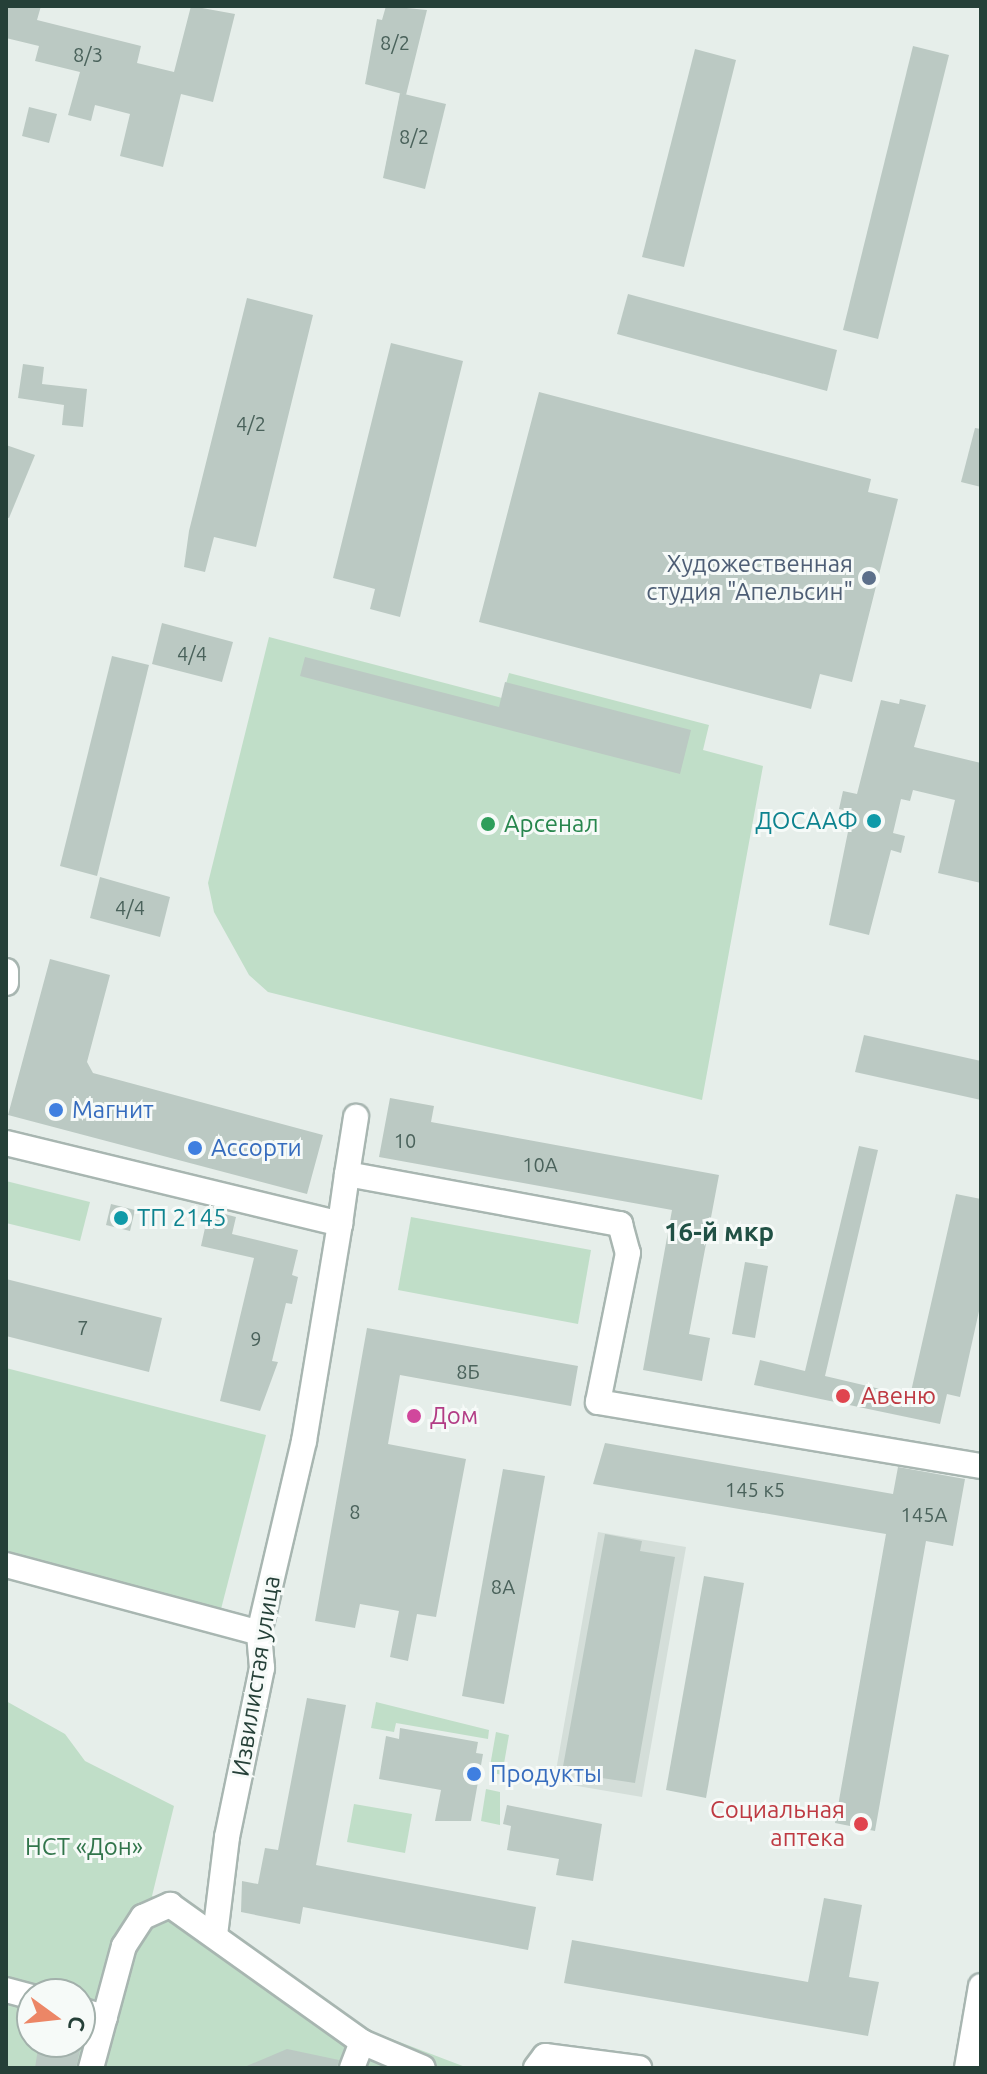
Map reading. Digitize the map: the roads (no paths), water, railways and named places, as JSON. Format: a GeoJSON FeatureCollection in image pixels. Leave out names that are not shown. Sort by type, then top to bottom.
{"type":"FeatureCollection","features":[{"type":"Feature","properties":{"kind":"street"},"geometry":{"type":"LineString","coordinates":[[6,971],[6,983]]}},
{"type":"Feature","properties":{"kind":"street","name":"Извилистая улица"},"geometry":{"type":"LineString","coordinates":[[215,1935],[227,1837],[262,1668],[259,1633],[304,1441],[356,1117]]}},
{"type":"Feature","properties":{"kind":"street"},"geometry":{"type":"LineString","coordinates":[[6,1143],[340,1224]]}},
{"type":"Feature","properties":{"kind":"street"},"geometry":{"type":"LineString","coordinates":[[347,1174],[620,1224],[628,1253],[598,1402],[981,1466]]}},
{"type":"Feature","properties":{"kind":"street"},"geometry":{"type":"LineString","coordinates":[[6,1565],[259,1633]]}},
{"type":"Feature","properties":{"kind":"street"},"geometry":{"type":"LineString","coordinates":[[91,2068],[124,1946],[143,1917],[170,1905],[362,2042],[423,2068]]}},
{"type":"Feature","properties":{"kind":"street"},"geometry":{"type":"LineString","coordinates":[[967,2068],[981,1986]]}},
{"type":"Feature","properties":{"kind":"street"},"geometry":{"type":"LineString","coordinates":[[96,2014],[105,2017]]}},
{"type":"Feature","properties":{"kind":"street"},"geometry":{"type":"LineString","coordinates":[[352,2068],[362,2042]]}},
{"type":"Feature","properties":{"kind":"street"},"geometry":{"type":"LineString","coordinates":[[536,2068],[545,2056],[639,2068]]}},
{"type":"Feature","properties":{"kind":"place","name":"Художественная студия \"Апельсин\""},"geometry":{"type":"Point","coordinates":[869,578]}},
{"type":"Feature","properties":{"kind":"place","name":"ДОСААФ"},"geometry":{"type":"Point","coordinates":[874,821]}},
{"type":"Feature","properties":{"kind":"place","name":"Арсенал"},"geometry":{"type":"Point","coordinates":[488,824]}},
{"type":"Feature","properties":{"kind":"place","name":"Магнит"},"geometry":{"type":"Point","coordinates":[56,1110]}},
{"type":"Feature","properties":{"kind":"place","name":"Ассорти"},"geometry":{"type":"Point","coordinates":[195,1148]}},
{"type":"Feature","properties":{"kind":"place","name":"ТП 2145"},"geometry":{"type":"Point","coordinates":[121,1218]}},
{"type":"Feature","properties":{"kind":"place","name":"Авеню"},"geometry":{"type":"Point","coordinates":[843,1396]}},
{"type":"Feature","properties":{"kind":"place","name":"Дом"},"geometry":{"type":"Point","coordinates":[414,1416]}},
{"type":"Feature","properties":{"kind":"place","name":"Продукты"},"geometry":{"type":"Point","coordinates":[474,1774]}},
{"type":"Feature","properties":{"kind":"place","name":"Социальная аптека"},"geometry":{"type":"Point","coordinates":[861,1824]}},
{"type":"Feature","properties":{"kind":"district","name":"16-й мкр"},"geometry":{"type":"Point","coordinates":[719,1232]}},
{"type":"Feature","properties":{"kind":"park label","name":"НСТ «Дон»"},"geometry":{"type":"Point","coordinates":[84,1847]}}]}
